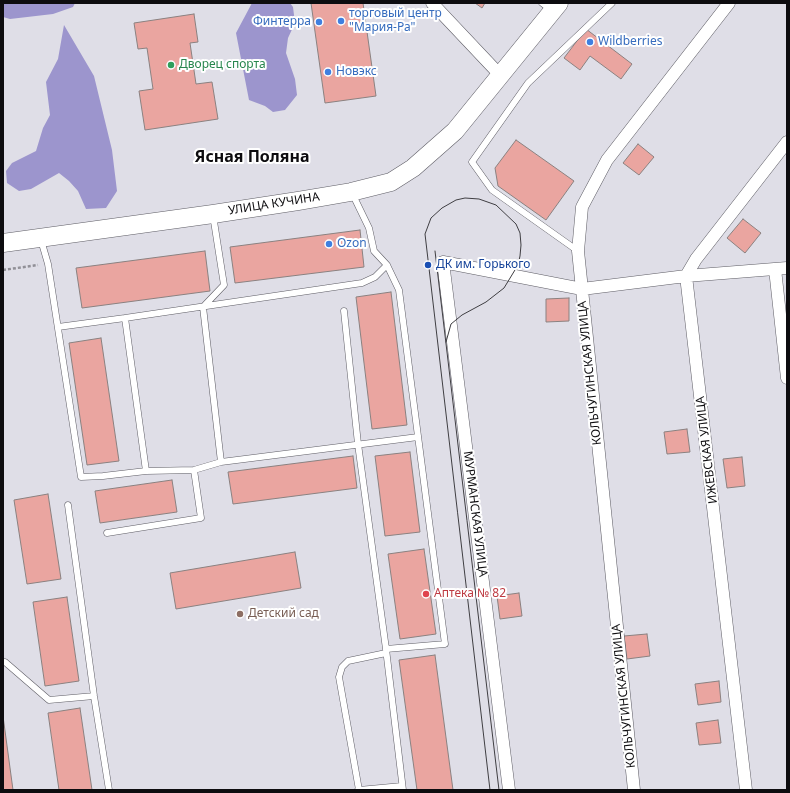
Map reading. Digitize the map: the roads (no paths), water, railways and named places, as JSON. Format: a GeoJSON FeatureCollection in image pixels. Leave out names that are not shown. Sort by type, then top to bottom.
{"type":"FeatureCollection","features":[{"type":"Feature","properties":{"kind":"main road"},"geometry":{"type":"LineString","coordinates":[[500,75],[551,6]]}},
{"type":"Feature","properties":{"kind":"main road","name":"УЛИЦА КУЧИНА"},"geometry":{"type":"LineString","coordinates":[[3,243],[213,214],[351,192],[391,182],[413,168],[456,131],[500,75]]}},
{"type":"Feature","properties":{"kind":"street"},"geometry":{"type":"LineString","coordinates":[[432,3],[500,75]]}},
{"type":"Feature","properties":{"kind":"street","name":"КОЛЬЧУГИНСКАЯ УЛИЦА"},"geometry":{"type":"LineString","coordinates":[[634,790],[578,251],[582,207],[607,160],[729,3]]}},
{"type":"Feature","properties":{"kind":"street"},"geometry":{"type":"LineString","coordinates":[[686,276],[696,259],[787,142]]}},
{"type":"Feature","properties":{"kind":"street","name":"МУРМАНСКАЯ УЛИЦА"},"geometry":{"type":"LineString","coordinates":[[509,790],[443,262],[582,289]]}},
{"type":"Feature","properties":{"kind":"street"},"geometry":{"type":"LineString","coordinates":[[582,289],[686,276],[787,268]]}},
{"type":"Feature","properties":{"kind":"street"},"geometry":{"type":"LineString","coordinates":[[775,269],[787,378]]}},
{"type":"Feature","properties":{"kind":"street","name":"ИЖЕВСКАЯ УЛИЦА"},"geometry":{"type":"LineString","coordinates":[[686,276],[746,790]]}},
{"type":"Feature","properties":{"kind":"lane"},"geometry":{"type":"LineString","coordinates":[[578,251],[492,190],[472,162],[528,83],[612,3]]}},
{"type":"Feature","properties":{"kind":"lane"},"geometry":{"type":"LineString","coordinates":[[344,311],[358,444],[386,651],[403,788],[359,790],[339,676],[342,667],[348,661],[386,651],[445,644],[399,290],[387,265],[374,251],[368,228],[351,192]]}},
{"type":"Feature","properties":{"kind":"lane"},"geometry":{"type":"LineString","coordinates":[[203,307],[224,285],[213,214]]}},
{"type":"Feature","properties":{"kind":"lane"},"geometry":{"type":"LineString","coordinates":[[39,237],[48,264],[81,478],[146,471],[194,470],[221,462],[418,437]]}},
{"type":"Feature","properties":{"kind":"lane"},"geometry":{"type":"LineString","coordinates":[[58,327],[362,283],[375,277],[387,265]]}},
{"type":"Feature","properties":{"kind":"lane"},"geometry":{"type":"LineString","coordinates":[[203,307],[221,462]]}},
{"type":"Feature","properties":{"kind":"lane"},"geometry":{"type":"LineString","coordinates":[[125,318],[146,471]]}},
{"type":"Feature","properties":{"kind":"lane"},"geometry":{"type":"LineString","coordinates":[[107,533],[201,518],[194,470]]}},
{"type":"Feature","properties":{"kind":"lane"},"geometry":{"type":"LineString","coordinates":[[68,505],[94,696],[109,790]]}},
{"type":"Feature","properties":{"kind":"lane"},"geometry":{"type":"LineString","coordinates":[[3,662],[5,662],[49,700],[94,696]]}},
{"type":"Feature","properties":{"kind":"tram line"},"geometry":{"type":"LineString","coordinates":[[446,342],[451,324],[462,315],[486,302],[504,288],[518,265],[521,245],[520,233],[516,224],[496,205],[479,199],[465,198],[456,200],[442,208],[431,218],[425,234],[490,790]]}},
{"type":"Feature","properties":{"kind":"tram line"},"geometry":{"type":"LineString","coordinates":[[435,251],[499,790]]}},
{"type":"Feature","properties":{"kind":"place","name":"торговый центр \"Мария-Ра\""},"geometry":{"type":"Point","coordinates":[341,21]}},
{"type":"Feature","properties":{"kind":"place","name":"Финтерра"},"geometry":{"type":"Point","coordinates":[319,22]}},
{"type":"Feature","properties":{"kind":"place","name":"Wildberries"},"geometry":{"type":"Point","coordinates":[590,42]}},
{"type":"Feature","properties":{"kind":"place","name":"Дворец спорта"},"geometry":{"type":"Point","coordinates":[171,65]}},
{"type":"Feature","properties":{"kind":"place","name":"Новэкс"},"geometry":{"type":"Point","coordinates":[328,72]}},
{"type":"Feature","properties":{"kind":"place","name":"Ozon"},"geometry":{"type":"Point","coordinates":[329,244]}},
{"type":"Feature","properties":{"kind":"place","name":"ДК им. Горького"},"geometry":{"type":"Point","coordinates":[428,265]}},
{"type":"Feature","properties":{"kind":"place","name":"Аптека № 82"},"geometry":{"type":"Point","coordinates":[426,594]}},
{"type":"Feature","properties":{"kind":"place","name":"Детский сад"},"geometry":{"type":"Point","coordinates":[240,614]}},
{"type":"Feature","properties":{"kind":"district","name":"Ясная Поляна"},"geometry":{"type":"Point","coordinates":[252,157]}}]}
